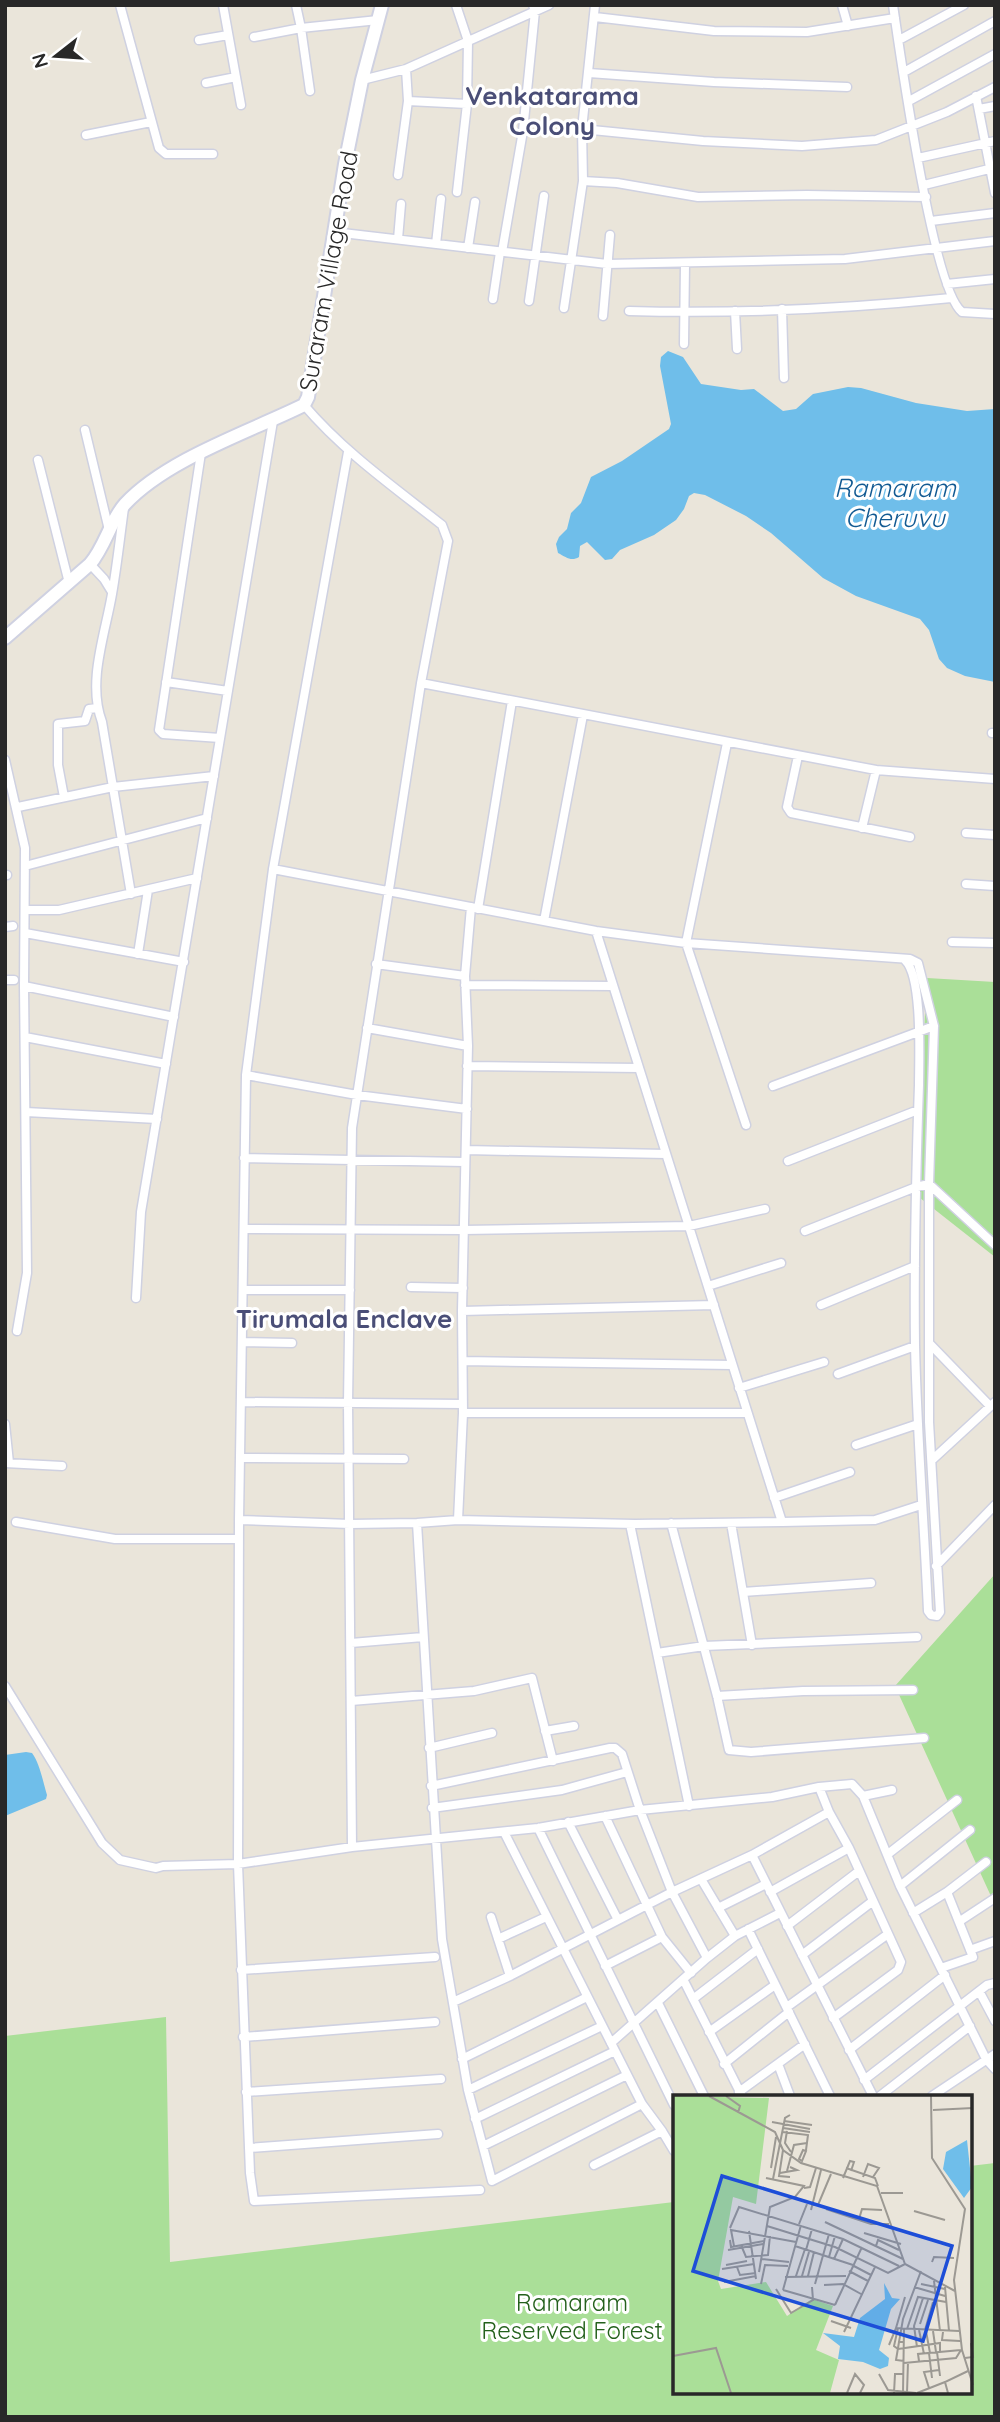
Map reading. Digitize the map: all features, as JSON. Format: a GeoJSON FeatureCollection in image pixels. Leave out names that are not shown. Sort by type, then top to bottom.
{"type":"FeatureCollection","features":[{"type":"Feature","properties":{"kind":"main road","name":"Suraram Village Road"},"geometry":{"type":"LineString","coordinates":[[5,638],[90,564],[99,553],[124,505],[160,476],[201,453],[304,405],[308,397],[362,80],[382,5]]}},
{"type":"Feature","properties":{"kind":"street"},"geometry":{"type":"LineString","coordinates":[[120,5],[159,148],[163,152],[213,154]]}},
{"type":"Feature","properties":{"kind":"street"},"geometry":{"type":"LineString","coordinates":[[223,5],[241,105]]}},
{"type":"Feature","properties":{"kind":"street"},"geometry":{"type":"LineString","coordinates":[[296,5],[310,91]]}},
{"type":"Feature","properties":{"kind":"street"},"geometry":{"type":"LineString","coordinates":[[456,5],[468,41],[467,104],[457,192]]}},
{"type":"Feature","properties":{"kind":"street"},"geometry":{"type":"LineString","coordinates":[[362,80],[406,69],[534,8],[549,5]]}},
{"type":"Feature","properties":{"kind":"street"},"geometry":{"type":"LineString","coordinates":[[564,308],[583,181],[582,129],[595,5]]}},
{"type":"Feature","properties":{"kind":"street"},"geometry":{"type":"LineString","coordinates":[[842,5],[848,26]]}},
{"type":"Feature","properties":{"kind":"street"},"geometry":{"type":"LineString","coordinates":[[893,5],[918,158],[936,248],[951,298],[962,312],[995,314]]}},
{"type":"Feature","properties":{"kind":"street"},"geometry":{"type":"LineString","coordinates":[[899,40],[964,5]]}},
{"type":"Feature","properties":{"kind":"street"},"geometry":{"type":"LineString","coordinates":[[493,299],[523,131],[534,8]]}},
{"type":"Feature","properties":{"kind":"street"},"geometry":{"type":"LineString","coordinates":[[595,18],[713,31],[807,33],[895,18]]}},
{"type":"Feature","properties":{"kind":"street"},"geometry":{"type":"LineString","coordinates":[[254,37],[379,20]]}},
{"type":"Feature","properties":{"kind":"street"},"geometry":{"type":"LineString","coordinates":[[904,72],[995,21]]}},
{"type":"Feature","properties":{"kind":"street"},"geometry":{"type":"LineString","coordinates":[[199,40],[228,35]]}},
{"type":"Feature","properties":{"kind":"street"},"geometry":{"type":"LineString","coordinates":[[909,101],[995,54]]}},
{"type":"Feature","properties":{"kind":"street"},"geometry":{"type":"LineString","coordinates":[[398,175],[408,101],[406,69]]}},
{"type":"Feature","properties":{"kind":"street"},"geometry":{"type":"LineString","coordinates":[[589,73],[714,82],[847,87]]}},
{"type":"Feature","properties":{"kind":"street"},"geometry":{"type":"LineString","coordinates":[[206,83],[236,77]]}},
{"type":"Feature","properties":{"kind":"street"},"geometry":{"type":"LineString","coordinates":[[582,129],[703,141],[802,146],[876,140],[912,127],[995,87]]}},
{"type":"Feature","properties":{"kind":"street"},"geometry":{"type":"LineString","coordinates":[[976,96],[995,193]]}},
{"type":"Feature","properties":{"kind":"street"},"geometry":{"type":"LineString","coordinates":[[408,101],[467,104]]}},
{"type":"Feature","properties":{"kind":"street"},"geometry":{"type":"LineString","coordinates":[[979,109],[995,106]]}},
{"type":"Feature","properties":{"kind":"street"},"geometry":{"type":"LineString","coordinates":[[86,135],[151,122]]}},
{"type":"Feature","properties":{"kind":"street"},"geometry":{"type":"LineString","coordinates":[[918,158],[995,141]]}},
{"type":"Feature","properties":{"kind":"street"},"geometry":{"type":"LineString","coordinates":[[924,185],[989,169]]}},
{"type":"Feature","properties":{"kind":"street"},"geometry":{"type":"LineString","coordinates":[[583,181],[617,183],[698,197],[926,197]]}},
{"type":"Feature","properties":{"kind":"street"},"geometry":{"type":"LineString","coordinates":[[529,301],[544,196]]}},
{"type":"Feature","properties":{"kind":"street"},"geometry":{"type":"LineString","coordinates":[[436,244],[442,199]]}},
{"type":"Feature","properties":{"kind":"street"},"geometry":{"type":"LineString","coordinates":[[468,248],[475,202]]}},
{"type":"Feature","properties":{"kind":"street"},"geometry":{"type":"LineString","coordinates":[[398,239],[401,204]]}},
{"type":"Feature","properties":{"kind":"street"},"geometry":{"type":"LineString","coordinates":[[931,220],[995,213]]}},
{"type":"Feature","properties":{"kind":"street"},"geometry":{"type":"LineString","coordinates":[[334,232],[607,264],[845,259],[995,241]]}},
{"type":"Feature","properties":{"kind":"street"},"geometry":{"type":"LineString","coordinates":[[603,316],[610,234]]}},
{"type":"Feature","properties":{"kind":"street"},"geometry":{"type":"LineString","coordinates":[[684,344],[685,264]]}},
{"type":"Feature","properties":{"kind":"street"},"geometry":{"type":"LineString","coordinates":[[947,284],[995,279]]}},
{"type":"Feature","properties":{"kind":"street"},"geometry":{"type":"LineString","coordinates":[[629,311],[849,308],[951,298]]}},
{"type":"Feature","properties":{"kind":"street"},"geometry":{"type":"LineString","coordinates":[[782,309],[784,377]]}},
{"type":"Feature","properties":{"kind":"street"},"geometry":{"type":"LineString","coordinates":[[735,311],[737,349]]}},
{"type":"Feature","properties":{"kind":"street"},"geometry":{"type":"LineString","coordinates":[[304,405],[348,452],[442,525],[449,541],[421,683],[352,1128],[348,1403],[352,1847]]}},
{"type":"Feature","properties":{"kind":"street"},"geometry":{"type":"LineString","coordinates":[[136,1298],[141,1212],[273,421]]}},
{"type":"Feature","properties":{"kind":"street"},"geometry":{"type":"LineString","coordinates":[[85,430],[110,533]]}},
{"type":"Feature","properties":{"kind":"street"},"geometry":{"type":"LineString","coordinates":[[348,452],[273,869],[246,1075],[239,1520],[238,1864],[249,2148],[254,2201],[480,2190]]}},
{"type":"Feature","properties":{"kind":"street"},"geometry":{"type":"LineString","coordinates":[[201,453],[160,733],[220,738]]}},
{"type":"Feature","properties":{"kind":"street"},"geometry":{"type":"LineString","coordinates":[[38,460],[69,583]]}},
{"type":"Feature","properties":{"kind":"street"},"geometry":{"type":"LineString","coordinates":[[124,505],[113,592],[96,679],[97,708],[102,722],[131,894]]}},
{"type":"Feature","properties":{"kind":"street"},"geometry":{"type":"LineString","coordinates":[[90,564],[113,592]]}},
{"type":"Feature","properties":{"kind":"street"},"geometry":{"type":"LineString","coordinates":[[166,682],[228,691]]}},
{"type":"Feature","properties":{"kind":"street"},"geometry":{"type":"LineString","coordinates":[[421,683],[876,770],[995,779]]}},
{"type":"Feature","properties":{"kind":"street"},"geometry":{"type":"LineString","coordinates":[[458,1520],[463,1409],[462,1311],[468,1046],[466,981],[475,908],[512,701]]}},
{"type":"Feature","properties":{"kind":"street"},"geometry":{"type":"LineString","coordinates":[[64,797],[58,765],[58,724],[85,722],[88,710],[97,708]]}},
{"type":"Feature","properties":{"kind":"street"},"geometry":{"type":"LineString","coordinates":[[544,921],[583,715]]}},
{"type":"Feature","properties":{"kind":"street"},"geometry":{"type":"LineString","coordinates":[[727,743],[686,943],[746,1125]]}},
{"type":"Feature","properties":{"kind":"street"},"geometry":{"type":"LineString","coordinates":[[798,756],[787,807],[791,813],[910,837]]}},
{"type":"Feature","properties":{"kind":"street"},"geometry":{"type":"LineString","coordinates":[[5,760],[25,848],[27,1273],[17,1331]]}},
{"type":"Feature","properties":{"kind":"street"},"geometry":{"type":"LineString","coordinates":[[862,828],[876,770]]}},
{"type":"Feature","properties":{"kind":"street"},"geometry":{"type":"LineString","coordinates":[[5,803],[214,776]]}},
{"type":"Feature","properties":{"kind":"street"},"geometry":{"type":"LineString","coordinates":[[25,866],[207,818]]}},
{"type":"Feature","properties":{"kind":"street"},"geometry":{"type":"LineString","coordinates":[[966,833],[995,835]]}},
{"type":"Feature","properties":{"kind":"street"},"geometry":{"type":"LineString","coordinates":[[273,869],[596,931],[686,943],[914,960],[921,969],[934,1026],[929,1184],[929,1422],[940,1612],[937,1616],[928,1611],[915,1346],[920,1032],[912,971],[905,960]]}},
{"type":"Feature","properties":{"kind":"street"},"geometry":{"type":"LineString","coordinates":[[25,910],[60,910],[197,878]]}},
{"type":"Feature","properties":{"kind":"street"},"geometry":{"type":"LineString","coordinates":[[966,884],[995,886]]}},
{"type":"Feature","properties":{"kind":"street"},"geometry":{"type":"LineString","coordinates":[[138,954],[148,890]]}},
{"type":"Feature","properties":{"kind":"street"},"geometry":{"type":"LineString","coordinates":[[596,931],[782,1522]]}},
{"type":"Feature","properties":{"kind":"street"},"geometry":{"type":"LineString","coordinates":[[25,933],[184,962]]}},
{"type":"Feature","properties":{"kind":"street"},"geometry":{"type":"LineString","coordinates":[[952,942],[995,943]]}},
{"type":"Feature","properties":{"kind":"street"},"geometry":{"type":"LineString","coordinates":[[376,964],[466,981],[613,986]]}},
{"type":"Feature","properties":{"kind":"street"},"geometry":{"type":"LineString","coordinates":[[24,986],[174,1017]]}},
{"type":"Feature","properties":{"kind":"street"},"geometry":{"type":"LineString","coordinates":[[773,1086],[934,1026]]}},
{"type":"Feature","properties":{"kind":"street"},"geometry":{"type":"LineString","coordinates":[[367,1028],[468,1046]]}},
{"type":"Feature","properties":{"kind":"street"},"geometry":{"type":"LineString","coordinates":[[25,1037],[166,1064]]}},
{"type":"Feature","properties":{"kind":"street"},"geometry":{"type":"LineString","coordinates":[[467,1066],[639,1068]]}},
{"type":"Feature","properties":{"kind":"street"},"geometry":{"type":"LineString","coordinates":[[246,1075],[357,1095],[467,1109]]}},
{"type":"Feature","properties":{"kind":"street"},"geometry":{"type":"LineString","coordinates":[[788,1161],[918,1110]]}},
{"type":"Feature","properties":{"kind":"street"},"geometry":{"type":"LineString","coordinates":[[26,1112],[157,1119]]}},
{"type":"Feature","properties":{"kind":"street"},"geometry":{"type":"LineString","coordinates":[[466,1150],[666,1154]]}},
{"type":"Feature","properties":{"kind":"street"},"geometry":{"type":"LineString","coordinates":[[244,1158],[466,1162]]}},
{"type":"Feature","properties":{"kind":"street"},"geometry":{"type":"LineString","coordinates":[[805,1231],[929,1184]]}},
{"type":"Feature","properties":{"kind":"street"},"geometry":{"type":"LineString","coordinates":[[929,1184],[995,1245]]}},
{"type":"Feature","properties":{"kind":"street"},"geometry":{"type":"LineString","coordinates":[[244,1230],[689,1226],[765,1209]]}},
{"type":"Feature","properties":{"kind":"street"},"geometry":{"type":"LineString","coordinates":[[708,1286],[781,1263]]}},
{"type":"Feature","properties":{"kind":"street"},"geometry":{"type":"LineString","coordinates":[[821,1305],[915,1266]]}},
{"type":"Feature","properties":{"kind":"street"},"geometry":{"type":"LineString","coordinates":[[411,1287],[463,1288]]}},
{"type":"Feature","properties":{"kind":"street"},"geometry":{"type":"LineString","coordinates":[[243,1290],[350,1290]]}},
{"type":"Feature","properties":{"kind":"street"},"geometry":{"type":"LineString","coordinates":[[462,1311],[713,1306]]}},
{"type":"Feature","properties":{"kind":"street"},"geometry":{"type":"LineString","coordinates":[[242,1342],[292,1343]]}},
{"type":"Feature","properties":{"kind":"street"},"geometry":{"type":"LineString","coordinates":[[930,1344],[993,1404],[932,1460]]}},
{"type":"Feature","properties":{"kind":"street"},"geometry":{"type":"LineString","coordinates":[[838,1374],[915,1346]]}},
{"type":"Feature","properties":{"kind":"street"},"geometry":{"type":"LineString","coordinates":[[463,1361],[732,1365]]}},
{"type":"Feature","properties":{"kind":"street"},"geometry":{"type":"LineString","coordinates":[[739,1388],[824,1362]]}},
{"type":"Feature","properties":{"kind":"street"},"geometry":{"type":"LineString","coordinates":[[241,1402],[348,1403],[463,1409],[747,1413]]}},
{"type":"Feature","properties":{"kind":"street"},"geometry":{"type":"LineString","coordinates":[[5,1424],[7,1463],[62,1466]]}},
{"type":"Feature","properties":{"kind":"street"},"geometry":{"type":"LineString","coordinates":[[856,1445],[918,1424]]}},
{"type":"Feature","properties":{"kind":"street"},"geometry":{"type":"LineString","coordinates":[[240,1458],[404,1459]]}},
{"type":"Feature","properties":{"kind":"street"},"geometry":{"type":"LineString","coordinates":[[774,1498],[850,1472]]}},
{"type":"Feature","properties":{"kind":"street"},"geometry":{"type":"LineString","coordinates":[[239,1520],[350,1524],[458,1520],[630,1524],[875,1520],[921,1505]]}},
{"type":"Feature","properties":{"kind":"street"},"geometry":{"type":"LineString","coordinates":[[926,1573],[938,1565],[995,1505]]}},
{"type":"Feature","properties":{"kind":"street"},"geometry":{"type":"LineString","coordinates":[[16,1522],[115,1539],[239,1539]]}},
{"type":"Feature","properties":{"kind":"street"},"geometry":{"type":"LineString","coordinates":[[731,1522],[752,1645]]}},
{"type":"Feature","properties":{"kind":"street"},"geometry":{"type":"LineString","coordinates":[[417,1523],[432,1808],[442,1939],[468,2090],[492,2181],[642,2104]]}},
{"type":"Feature","properties":{"kind":"street"},"geometry":{"type":"LineString","coordinates":[[671,1523],[729,1750],[751,1752],[924,1738]]}},
{"type":"Feature","properties":{"kind":"street"},"geometry":{"type":"LineString","coordinates":[[630,1524],[689,1806]]}},
{"type":"Feature","properties":{"kind":"street"},"geometry":{"type":"LineString","coordinates":[[743,1592],[870,1583]]}},
{"type":"Feature","properties":{"kind":"street"},"geometry":{"type":"LineString","coordinates":[[351,1643],[423,1637]]}},
{"type":"Feature","properties":{"kind":"street"},"geometry":{"type":"LineString","coordinates":[[657,1653],[704,1646],[917,1637]]}},
{"type":"Feature","properties":{"kind":"street"},"geometry":{"type":"LineString","coordinates":[[351,1701],[474,1690],[532,1678],[553,1761]]}},
{"type":"Feature","properties":{"kind":"street"},"geometry":{"type":"LineString","coordinates":[[5,1686],[102,1843],[120,1860],[156,1868],[238,1864],[352,1847],[538,1828],[640,1810],[772,1797],[819,1787],[852,1784],[863,1796],[913,1913],[986,2059],[995,2069]]}},
{"type":"Feature","properties":{"kind":"street"},"geometry":{"type":"LineString","coordinates":[[717,1696],[803,1691],[913,1690]]}},
{"type":"Feature","properties":{"kind":"street"},"geometry":{"type":"LineString","coordinates":[[545,1731],[574,1726]]}},
{"type":"Feature","properties":{"kind":"street"},"geometry":{"type":"LineString","coordinates":[[429,1748],[492,1733]]}},
{"type":"Feature","properties":{"kind":"street"},"geometry":{"type":"LineString","coordinates":[[431,1787],[615,1748],[622,1754],[640,1810],[672,1892],[707,1958]]}},
{"type":"Feature","properties":{"kind":"street"},"geometry":{"type":"LineString","coordinates":[[432,1808],[562,1790],[627,1772]]}},
{"type":"Feature","properties":{"kind":"street"},"geometry":{"type":"LineString","coordinates":[[819,1787],[828,1812],[849,1848],[901,1962],[898,1970],[833,2018]]}},
{"type":"Feature","properties":{"kind":"street"},"geometry":{"type":"LineString","coordinates":[[863,1796],[892,1790]]}},
{"type":"Feature","properties":{"kind":"street"},"geometry":{"type":"LineString","coordinates":[[888,1854],[957,1800]]}},
{"type":"Feature","properties":{"kind":"street"},"geometry":{"type":"LineString","coordinates":[[453,2002],[752,1855],[828,1812]]}},
{"type":"Feature","properties":{"kind":"street"},"geometry":{"type":"LineString","coordinates":[[605,1816],[649,1904],[662,1937],[691,1973]]}},
{"type":"Feature","properties":{"kind":"street"},"geometry":{"type":"LineString","coordinates":[[568,1822],[618,1920]]}},
{"type":"Feature","properties":{"kind":"street"},"geometry":{"type":"LineString","coordinates":[[538,1828],[673,2103]]}},
{"type":"Feature","properties":{"kind":"street"},"geometry":{"type":"LineString","coordinates":[[900,1886],[970,1830]]}},
{"type":"Feature","properties":{"kind":"street"},"geometry":{"type":"LineString","coordinates":[[504,1832],[642,2104],[673,2149]]}},
{"type":"Feature","properties":{"kind":"street"},"geometry":{"type":"LineString","coordinates":[[718,1908],[768,1888],[849,1848]]}},
{"type":"Feature","properties":{"kind":"street"},"geometry":{"type":"LineString","coordinates":[[752,1855],[872,2095]]}},
{"type":"Feature","properties":{"kind":"street"},"geometry":{"type":"LineString","coordinates":[[913,1913],[947,1892],[986,1862]]}},
{"type":"Feature","properties":{"kind":"street"},"geometry":{"type":"LineString","coordinates":[[787,1926],[859,1871]]}},
{"type":"Feature","properties":{"kind":"street"},"geometry":{"type":"LineString","coordinates":[[701,1879],[734,1936]]}},
{"type":"Feature","properties":{"kind":"street"},"geometry":{"type":"LineString","coordinates":[[849,2050],[943,1971],[973,1956],[947,1892]]}},
{"type":"Feature","properties":{"kind":"street"},"geometry":{"type":"LineString","coordinates":[[960,1921],[995,1898]]}},
{"type":"Feature","properties":{"kind":"street"},"geometry":{"type":"LineString","coordinates":[[802,1955],[873,1901]]}},
{"type":"Feature","properties":{"kind":"street"},"geometry":{"type":"LineString","coordinates":[[475,2119],[613,2048],[634,2025],[734,1936],[780,1913]]}},
{"type":"Feature","properties":{"kind":"street"},"geometry":{"type":"LineString","coordinates":[[491,1917],[510,1976]]}},
{"type":"Feature","properties":{"kind":"street"},"geometry":{"type":"LineString","coordinates":[[498,1939],[546,1917]]}},
{"type":"Feature","properties":{"kind":"street"},"geometry":{"type":"LineString","coordinates":[[748,1929],[830,2095]]}},
{"type":"Feature","properties":{"kind":"street"},"geometry":{"type":"LineString","coordinates":[[724,2064],[817,1986],[888,1934]]}},
{"type":"Feature","properties":{"kind":"street"},"geometry":{"type":"LineString","coordinates":[[604,1966],[662,1937]]}},
{"type":"Feature","properties":{"kind":"street"},"geometry":{"type":"LineString","coordinates":[[970,1950],[995,1941]]}},
{"type":"Feature","properties":{"kind":"street"},"geometry":{"type":"LineString","coordinates":[[693,1999],[758,1949]]}},
{"type":"Feature","properties":{"kind":"street"},"geometry":{"type":"LineString","coordinates":[[241,1970],[435,1957]]}},
{"type":"Feature","properties":{"kind":"street"},"geometry":{"type":"LineString","coordinates":[[684,1981],[740,2094],[805,2045]]}},
{"type":"Feature","properties":{"kind":"street"},"geometry":{"type":"LineString","coordinates":[[864,2080],[979,1992],[995,1983]]}},
{"type":"Feature","properties":{"kind":"street"},"geometry":{"type":"LineString","coordinates":[[709,2032],[775,1985]]}},
{"type":"Feature","properties":{"kind":"street"},"geometry":{"type":"LineString","coordinates":[[979,1992],[995,2021]]}},
{"type":"Feature","properties":{"kind":"street"},"geometry":{"type":"LineString","coordinates":[[462,2059],[587,1997]]}},
{"type":"Feature","properties":{"kind":"street"},"geometry":{"type":"LineString","coordinates":[[658,2003],[704,2095]]}},
{"type":"Feature","properties":{"kind":"street"},"geometry":{"type":"LineString","coordinates":[[243,2037],[435,2022]]}},
{"type":"Feature","properties":{"kind":"street"},"geometry":{"type":"LineString","coordinates":[[468,2090],[602,2026]]}},
{"type":"Feature","properties":{"kind":"street"},"geometry":{"type":"LineString","coordinates":[[881,2095],[970,2026]]}},
{"type":"Feature","properties":{"kind":"street"},"geometry":{"type":"LineString","coordinates":[[933,2095],[995,2054]]}},
{"type":"Feature","properties":{"kind":"street"},"geometry":{"type":"LineString","coordinates":[[778,2064],[790,2095]]}},
{"type":"Feature","properties":{"kind":"street"},"geometry":{"type":"LineString","coordinates":[[483,2146],[627,2075]]}},
{"type":"Feature","properties":{"kind":"street"},"geometry":{"type":"LineString","coordinates":[[246,2092],[442,2079]]}},
{"type":"Feature","properties":{"kind":"street"},"geometry":{"type":"LineString","coordinates":[[594,2165],[663,2131]]}},
{"type":"Feature","properties":{"kind":"street"},"geometry":{"type":"LineString","coordinates":[[249,2148],[438,2134]]}},
{"type":"Feature","properties":{"kind":"green space"},"geometry":{"type":"Polygon","coordinates":[[[927,978],[995,982],[995,1257],[915,1194],[927,978]]]}},
{"type":"Feature","properties":{"kind":"green space"},"geometry":{"type":"Polygon","coordinates":[[[995,1574],[995,1905],[895,1686],[995,1574]]]}},
{"type":"Feature","properties":{"kind":"green space","name":"Ramaram Reserved Forest"},"geometry":{"type":"Polygon","coordinates":[[[166,2017],[170,2262],[673,2202],[673,2394],[972,2394],[972,2166],[995,2163],[995,2417],[5,2417],[5,2036],[166,2017]]]}},
{"type":"Feature","properties":{"kind":"water","name":"Ramaram Cheruvu"},"geometry":{"type":"Polygon","coordinates":[[[668,351],[683,357],[701,384],[741,390],[754,389],[783,411],[796,409],[813,394],[848,387],[916,403],[967,411],[995,409],[995,682],[965,676],[947,668],[939,659],[929,630],[920,619],[856,596],[823,578],[771,533],[746,516],[705,495],[694,493],[689,496],[676,520],[654,535],[620,550],[612,559],[605,560],[587,542],[580,546],[579,557],[573,559],[558,553],[556,544],[559,537],[567,529],[571,513],[581,503],[591,477],[622,461],[669,429],[671,424],[660,366],[661,357],[668,351]]]}},
{"type":"Feature","properties":{"kind":"water"},"geometry":{"type":"Polygon","coordinates":[[[32,1753],[37,1762],[46,1799],[5,1816],[5,1755],[32,1753]]]}},
{"type":"Feature","properties":{"kind":"district","name":"Venkatarama Colony"},"geometry":{"type":"Point","coordinates":[552,110]}},
{"type":"Feature","properties":{"kind":"district","name":"Tirumala Enclave"},"geometry":{"type":"Point","coordinates":[344,1318]}}]}
